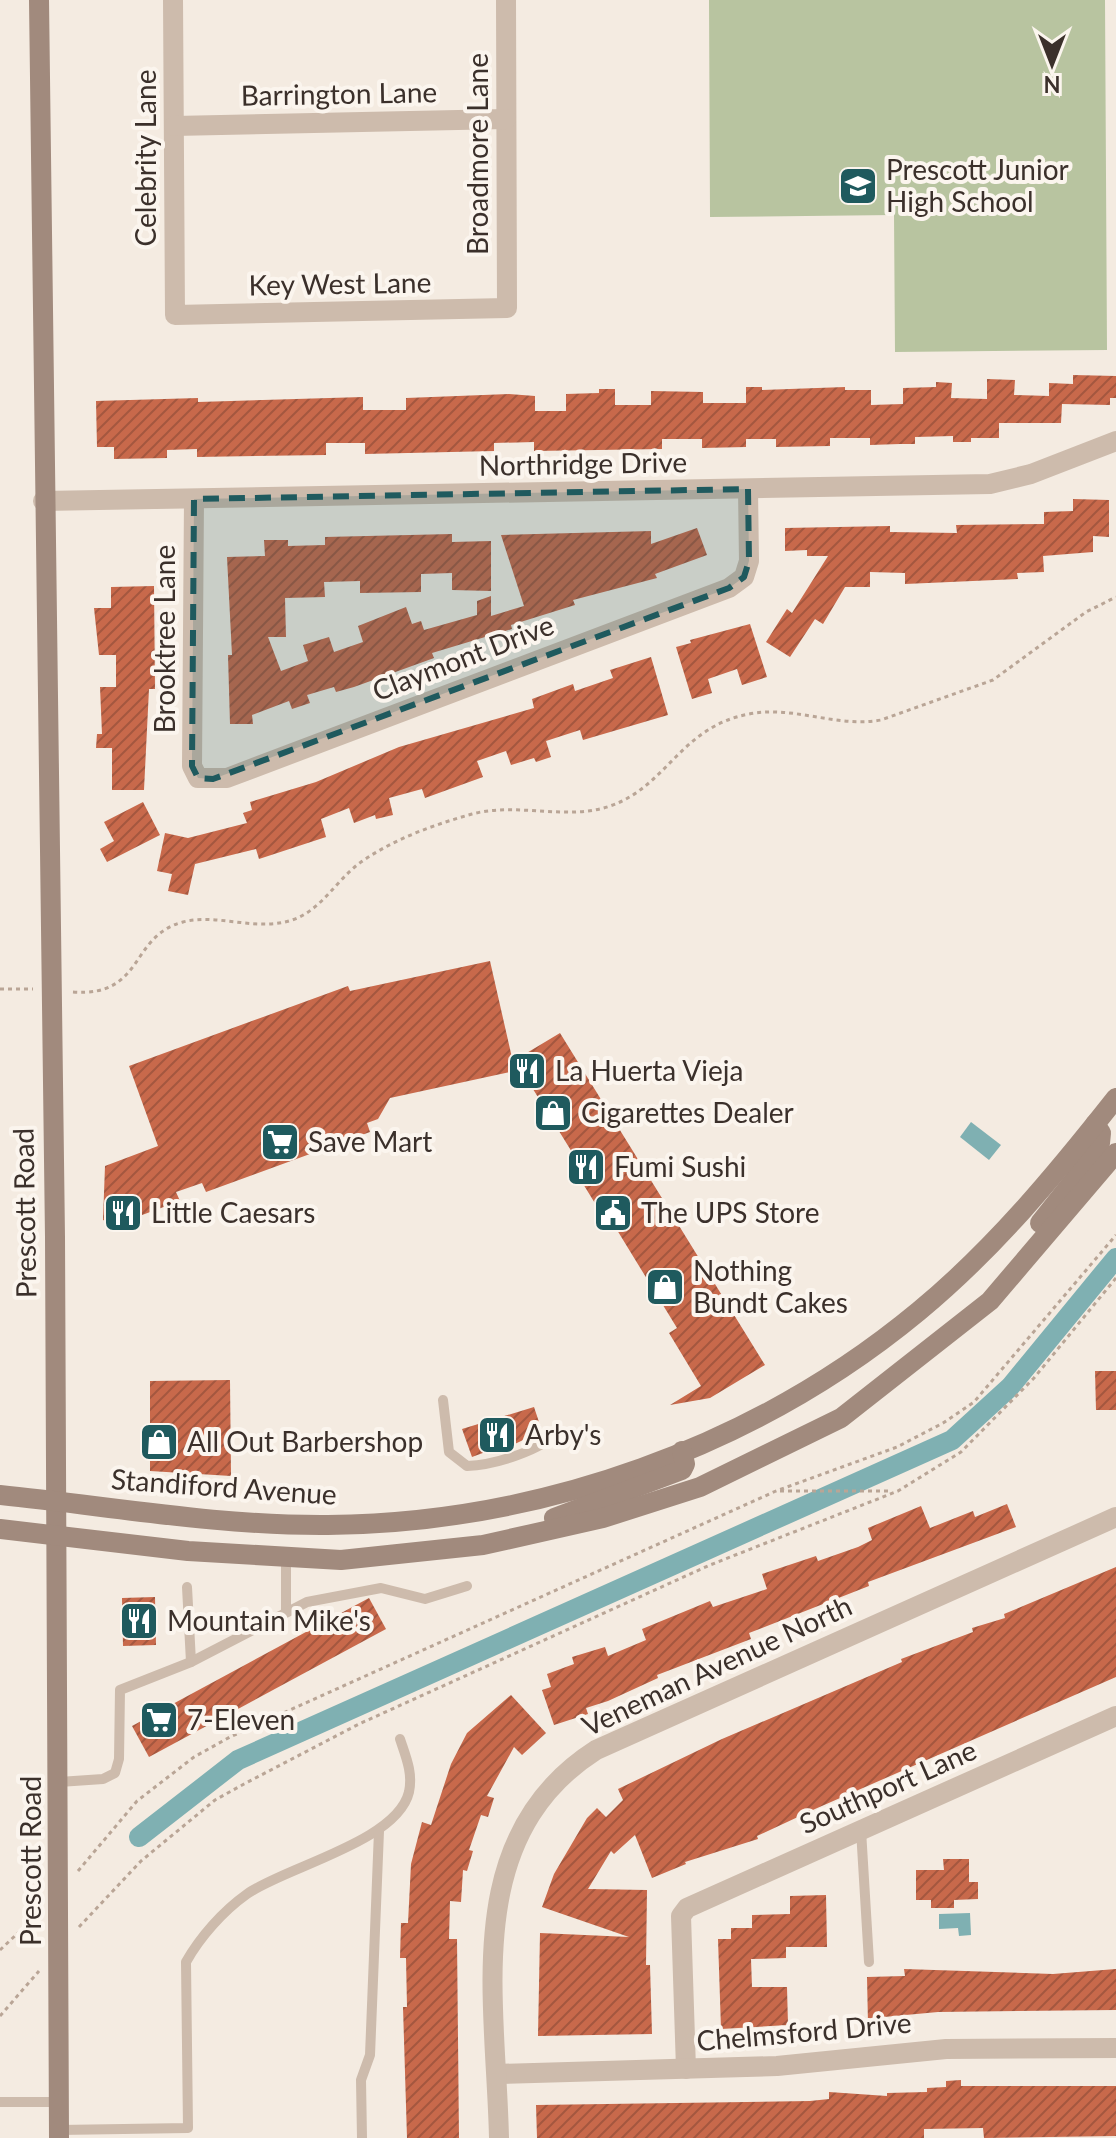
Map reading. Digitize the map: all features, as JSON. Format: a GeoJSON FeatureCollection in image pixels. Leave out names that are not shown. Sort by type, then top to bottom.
{"type":"FeatureCollection","features":[{"type":"Feature","properties":{"kind":"main road","name":"Prescott Road"},"geometry":{"type":"LineString","coordinates":[[39,0],[59,1782],[59,2134]]}},
{"type":"Feature","properties":{"kind":"main road","name":"Standiford Avenue"},"geometry":{"type":"LineString","coordinates":[[0,1495],[277,1524],[403,1521],[548,1497],[682,1451],[798,1395],[918,1312],[965,1270],[1035,1199],[1116,1098]]}},
{"type":"Feature","properties":{"kind":"main road"},"geometry":{"type":"LineString","coordinates":[[1019,1265],[1034,1231],[1098,1148],[1101,1138],[1095,1124]]}},
{"type":"Feature","properties":{"kind":"main road"},"geometry":{"type":"LineString","coordinates":[[0,1529],[286,1558],[341,1560],[483,1545],[603,1518],[700,1487],[841,1418],[990,1301],[1116,1153]]}},
{"type":"Feature","properties":{"kind":"main road"},"geometry":{"type":"LineString","coordinates":[[528,1535],[548,1520],[682,1470],[685,1464],[682,1451]]}},
{"type":"Feature","properties":{"kind":"street","name":"Celebrity Lane"},"geometry":{"type":"LineString","coordinates":[[173,0],[175,315]]}},
{"type":"Feature","properties":{"kind":"street","name":"Broadmore Lane"},"geometry":{"type":"LineString","coordinates":[[506,0],[507,308]]}},
{"type":"Feature","properties":{"kind":"street","name":"Barrington Lane"},"geometry":{"type":"LineString","coordinates":[[174,126],[506,119]]}},
{"type":"Feature","properties":{"kind":"street","name":"Key West Lane"},"geometry":{"type":"LineString","coordinates":[[175,315],[507,308]]}},
{"type":"Feature","properties":{"kind":"street","name":"Northridge Drive"},"geometry":{"type":"LineString","coordinates":[[43,501],[990,484],[1031,474],[1116,441]]}},
{"type":"Feature","properties":{"kind":"street","name":"Claymont Drive"},"geometry":{"type":"LineString","coordinates":[[198,778],[227,778],[729,588],[744,577],[749,561],[748,489]]}},
{"type":"Feature","properties":{"kind":"street","name":"Brooktree Lane"},"geometry":{"type":"LineString","coordinates":[[194,499],[192,753],[198,778]]}},
{"type":"Feature","properties":{"kind":"street","name":"Veneman Avenue North"},"geometry":{"type":"LineString","coordinates":[[499,2138],[493,1925],[498,1893],[520,1829],[551,1784],[572,1765],[596,1750],[1116,1517]]}},
{"type":"Feature","properties":{"kind":"street","name":"Southport Lane"},"geometry":{"type":"LineString","coordinates":[[686,2069],[684,1912],[1116,1716]]}},
{"type":"Feature","properties":{"kind":"street","name":"Chelmsford Drive"},"geometry":{"type":"LineString","coordinates":[[497,2074],[777,2066],[946,2049],[1116,2048]]}},
{"type":"Feature","properties":{"kind":"lane"},"geometry":{"type":"LineString","coordinates":[[443,1400],[449,1452],[467,1466],[489,1462],[550,1441],[558,1431]]}},
{"type":"Feature","properties":{"kind":"lane"},"geometry":{"type":"LineString","coordinates":[[286,1558],[286,1610]]}},
{"type":"Feature","properties":{"kind":"lane"},"geometry":{"type":"LineString","coordinates":[[59,1782],[103,1779],[115,1773],[119,1759],[120,1690],[191,1662],[286,1610],[352,1591],[381,1588],[425,1599],[467,1586]]}},
{"type":"Feature","properties":{"kind":"lane"},"geometry":{"type":"LineString","coordinates":[[187,1587],[191,1662]]}},
{"type":"Feature","properties":{"kind":"lane"},"geometry":{"type":"LineString","coordinates":[[59,2134],[188,2133],[186,1962],[197,1943],[247,1894],[379,1831],[408,1795],[411,1769],[400,1739]]}},
{"type":"Feature","properties":{"kind":"lane"},"geometry":{"type":"LineString","coordinates":[[861,1830],[869,1962]]}},
{"type":"Feature","properties":{"kind":"lane"},"geometry":{"type":"LineString","coordinates":[[362,2138],[361,2080],[370,2055],[379,1831]]}},
{"type":"Feature","properties":{"kind":"lane"},"geometry":{"type":"LineString","coordinates":[[0,2102],[59,2102]]}},
{"type":"Feature","properties":{"kind":"path"},"geometry":{"type":"LineString","coordinates":[[87,993],[112,987],[125,978],[151,941],[173,925],[192,920],[263,925],[292,920],[313,909],[359,863],[405,837],[474,814],[509,808],[579,811],[608,807],[638,794],[693,738],[722,722],[749,714],[781,711],[862,723],[881,720],[993,680],[1086,612],[1116,597]]}},
{"type":"Feature","properties":{"kind":"path"},"geometry":{"type":"LineString","coordinates":[[0,989],[16,988]]}},
{"type":"Feature","properties":{"kind":"path"},"geometry":{"type":"LineString","coordinates":[[0,1950],[59,1894],[137,1801],[194,1757],[230,1737],[776,1491],[897,1447],[974,1402],[1116,1235]]}},
{"type":"Feature","properties":{"kind":"path"},"geometry":{"type":"LineString","coordinates":[[0,2016],[98,1904],[141,1861],[215,1800],[359,1724],[553,1636],[710,1565],[898,1491],[961,1452],[992,1424],[1116,1278]]}},
{"type":"Feature","properties":{"kind":"path"},"geometry":{"type":"LineString","coordinates":[[776,1491],[898,1491]]}},
{"type":"Feature","properties":{"kind":"highlighted area"},"geometry":{"type":"Polygon","coordinates":[[[748,489],[749,561],[744,577],[729,588],[213,779],[198,778],[192,766],[194,499],[748,489]]]}},
{"type":"Feature","properties":{"kind":"green space"},"geometry":{"type":"Polygon","coordinates":[[[709,0],[1105,0],[1107,350],[895,352],[894,215],[710,217],[709,0]]]}},
{"type":"Feature","properties":{"kind":"water"},"geometry":{"type":"Polygon","coordinates":[[[971,1122],[1001,1145],[989,1160],[960,1137],[971,1122]]]}},
{"type":"Feature","properties":{"kind":"water"},"geometry":{"type":"Polygon","coordinates":[[[970,1913],[971,1935],[959,1936],[958,1928],[939,1929],[939,1914],[970,1913]]]}},
{"type":"Feature","properties":{"kind":"building"},"geometry":{"type":"Polygon","coordinates":[[[1073,375],[1116,376],[1116,398],[1110,398],[1110,405],[1062,404],[1061,423],[999,423],[999,438],[971,438],[971,442],[953,442],[953,436],[915,437],[915,444],[870,445],[870,438],[830,438],[830,446],[776,447],[776,439],[746,439],[746,447],[702,448],[702,439],[662,439],[662,449],[534,451],[534,442],[494,443],[494,451],[365,454],[365,443],[326,443],[326,455],[197,457],[197,449],[167,450],[167,458],[114,459],[114,447],[97,447],[96,401],[198,398],[198,402],[363,397],[363,410],[406,410],[406,398],[509,394],[535,396],[535,411],[566,411],[566,394],[599,393],[599,389],[615,389],[615,405],[651,405],[651,391],[703,392],[703,403],[746,403],[746,387],[762,387],[762,390],[845,387],[845,390],[871,390],[871,405],[903,404],[903,388],[936,387],[936,382],[952,383],[951,398],[987,399],[987,379],[1015,380],[1014,395],[1049,396],[1049,383],[1073,384],[1073,375]]]}},
{"type":"Feature","properties":{"kind":"building"},"geometry":{"type":"Polygon","coordinates":[[[1073,499],[1109,500],[1109,537],[1093,536],[1093,552],[1043,556],[1044,572],[1017,573],[1018,579],[905,584],[905,573],[870,572],[870,587],[845,587],[823,624],[815,619],[790,657],[766,642],[787,609],[792,613],[828,556],[807,556],[807,550],[785,551],[785,528],[890,526],[890,532],[957,533],[956,525],[1044,524],[1044,512],[1073,511],[1073,499]]]}},
{"type":"Feature","properties":{"kind":"building"},"geometry":{"type":"Polygon","coordinates":[[[697,528],[707,555],[655,574],[657,578],[573,600],[575,605],[511,625],[512,629],[432,653],[434,658],[354,687],[336,692],[334,687],[307,695],[310,703],[292,709],[289,701],[252,715],[253,724],[230,724],[228,655],[232,655],[227,557],[265,556],[264,540],[288,540],[288,546],[325,545],[325,537],[452,534],[452,542],[491,541],[491,591],[452,590],[452,573],[421,574],[421,592],[360,593],[360,581],[324,582],[325,597],[285,598],[286,637],[268,637],[281,671],[308,661],[303,645],[329,637],[334,652],[363,642],[358,626],[406,607],[412,624],[421,621],[424,630],[477,615],[477,601],[491,596],[491,616],[524,606],[501,535],[651,531],[651,544],[697,528]]]}},
{"type":"Feature","properties":{"kind":"building"},"geometry":{"type":"Polygon","coordinates":[[[154,586],[155,689],[149,689],[144,790],[112,790],[112,748],[96,748],[97,734],[102,734],[100,687],[116,687],[116,655],[99,655],[94,608],[111,608],[111,587],[154,586]]]}},
{"type":"Feature","properties":{"kind":"building"},"geometry":{"type":"Polygon","coordinates":[[[750,624],[767,677],[742,685],[737,669],[708,679],[712,693],[692,699],[676,647],[691,643],[690,640],[750,624]]]}},
{"type":"Feature","properties":{"kind":"building"},"geometry":{"type":"Polygon","coordinates":[[[651,657],[668,715],[583,740],[580,730],[546,741],[551,757],[536,762],[534,758],[511,765],[506,751],[477,761],[483,777],[425,798],[422,789],[389,798],[393,815],[376,819],[375,815],[354,823],[349,808],[321,819],[326,837],[259,859],[256,849],[195,864],[188,895],[168,891],[172,874],[157,871],[165,833],[188,838],[247,823],[243,813],[252,810],[250,802],[316,782],[399,747],[534,708],[532,699],[573,684],[575,691],[613,678],[610,670],[651,657]]]}},
{"type":"Feature","properties":{"kind":"building"},"geometry":{"type":"Polygon","coordinates":[[[143,802],[160,835],[107,862],[100,849],[114,841],[104,822],[143,802]]]}},
{"type":"Feature","properties":{"kind":"building"},"geometry":{"type":"Polygon","coordinates":[[[490,961],[515,1071],[390,1098],[378,1119],[367,1123],[370,1132],[206,1192],[202,1183],[176,1192],[180,1201],[115,1225],[103,1220],[105,1166],[158,1146],[129,1066],[348,986],[350,991],[490,961]]]}},
{"type":"Feature","properties":{"kind":"building"},"geometry":{"type":"Polygon","coordinates":[[[560,1033],[765,1365],[710,1398],[670,1405],[701,1386],[669,1333],[677,1328],[617,1230],[612,1231],[569,1161],[575,1157],[515,1060],[560,1033]]]}},
{"type":"Feature","properties":{"kind":"building"},"geometry":{"type":"Polygon","coordinates":[[[1095,1371],[1116,1371],[1116,1410],[1096,1410],[1095,1371]]]}},
{"type":"Feature","properties":{"kind":"building"},"geometry":{"type":"Polygon","coordinates":[[[230,1380],[231,1476],[150,1471],[150,1381],[230,1380]]]}},
{"type":"Feature","properties":{"kind":"building","name":"Arby's"},"geometry":{"type":"Polygon","coordinates":[[[534,1407],[542,1431],[500,1451],[499,1447],[472,1457],[462,1429],[534,1407]]]}},
{"type":"Feature","properties":{"kind":"building"},"geometry":{"type":"Polygon","coordinates":[[[1007,1504],[1016,1527],[868,1582],[869,1586],[749,1633],[751,1639],[657,1675],[658,1678],[586,1708],[588,1714],[554,1725],[542,1690],[551,1687],[547,1674],[574,1664],[572,1657],[605,1647],[608,1656],[646,1640],[642,1629],[710,1601],[713,1607],[767,1589],[762,1574],[816,1556],[818,1561],[858,1547],[872,1540],[868,1528],[921,1506],[930,1528],[973,1511],[975,1517],[1007,1504]]]}},
{"type":"Feature","properties":{"kind":"building"},"geometry":{"type":"Polygon","coordinates":[[[1116,1567],[1116,1677],[815,1809],[757,1836],[758,1839],[685,1862],[652,1878],[635,1835],[614,1854],[611,1851],[588,1889],[647,1890],[646,1965],[650,1965],[652,2034],[538,2036],[540,1933],[629,1937],[542,1907],[554,1874],[587,1818],[597,1808],[606,1817],[623,1800],[618,1789],[722,1739],[902,1662],[901,1659],[973,1632],[972,1628],[1005,1618],[1004,1614],[1116,1567]]]}},
{"type":"Feature","properties":{"kind":"building","name":"Mountain Mike's"},"geometry":{"type":"Polygon","coordinates":[[[155,1597],[156,1645],[123,1646],[122,1598],[155,1597]]]}},
{"type":"Feature","properties":{"kind":"building"},"geometry":{"type":"Polygon","coordinates":[[[369,1598],[386,1629],[149,1757],[132,1726],[369,1598]]]}},
{"type":"Feature","properties":{"kind":"building"},"geometry":{"type":"Polygon","coordinates":[[[511,1695],[546,1733],[522,1755],[514,1747],[487,1796],[494,1798],[488,1817],[481,1815],[469,1850],[473,1851],[467,1871],[463,1870],[461,1902],[450,1901],[449,1939],[457,1939],[459,2138],[407,2138],[403,2007],[407,2007],[406,1958],[400,1958],[401,1923],[408,1923],[411,1864],[422,1822],[431,1825],[451,1764],[467,1733],[511,1695]]]}},
{"type":"Feature","properties":{"kind":"building"},"geometry":{"type":"Polygon","coordinates":[[[943,1859],[969,1859],[969,1882],[978,1882],[978,1899],[954,1900],[954,1908],[931,1908],[931,1900],[916,1900],[916,1870],[944,1870],[943,1859]]]}},
{"type":"Feature","properties":{"kind":"building"},"geometry":{"type":"Polygon","coordinates":[[[826,1895],[827,1947],[786,1947],[786,1958],[751,1959],[752,1987],[787,1987],[788,2025],[721,2029],[718,1939],[731,1939],[731,1928],[752,1928],[752,1915],[790,1914],[790,1896],[826,1895]]]}},
{"type":"Feature","properties":{"kind":"building"},"geometry":{"type":"Polygon","coordinates":[[[904,1969],[1053,1974],[1116,1969],[1116,2010],[938,2012],[884,2017],[884,2024],[868,2024],[867,1977],[905,1976],[904,1969]]]}},
{"type":"Feature","properties":{"kind":"building"},"geometry":{"type":"Polygon","coordinates":[[[961,2080],[961,2086],[1116,2086],[1116,2136],[984,2138],[983,2128],[924,2129],[924,2138],[537,2138],[536,2105],[810,2101],[829,2099],[829,2092],[887,2096],[887,2093],[927,2092],[927,2088],[946,2087],[946,2081],[961,2080]]]}},
{"type":"Feature","properties":{"kind":"waterway"},"geometry":{"type":"LineString","coordinates":[[139,1837],[238,1760],[952,1440],[1010,1387],[1116,1258]]}},
{"type":"Feature","properties":{"kind":"place","name":"Prescott Junior High School"},"geometry":{"type":"Point","coordinates":[858,186]}},
{"type":"Feature","properties":{"kind":"place","name":"La Huerta Vieja"},"geometry":{"type":"Point","coordinates":[527,1071]}},
{"type":"Feature","properties":{"kind":"place","name":"Cigarettes Dealer"},"geometry":{"type":"Point","coordinates":[553,1113]}},
{"type":"Feature","properties":{"kind":"place","name":"Save Mart"},"geometry":{"type":"Point","coordinates":[280,1142]}},
{"type":"Feature","properties":{"kind":"place","name":"Fumi Sushi"},"geometry":{"type":"Point","coordinates":[586,1167]}},
{"type":"Feature","properties":{"kind":"place","name":"Little Caesars"},"geometry":{"type":"Point","coordinates":[123,1213]}},
{"type":"Feature","properties":{"kind":"place","name":"The UPS Store"},"geometry":{"type":"Point","coordinates":[613,1213]}},
{"type":"Feature","properties":{"kind":"place","name":"Nothing Bundt Cakes"},"geometry":{"type":"Point","coordinates":[665,1287]}},
{"type":"Feature","properties":{"kind":"place","name":"Arby's"},"geometry":{"type":"Point","coordinates":[497,1435]}},
{"type":"Feature","properties":{"kind":"place","name":"All Out Barbershop"},"geometry":{"type":"Point","coordinates":[159,1442]}},
{"type":"Feature","properties":{"kind":"place","name":"Mountain Mike's"},"geometry":{"type":"Point","coordinates":[139,1621]}},
{"type":"Feature","properties":{"kind":"place","name":"7-Eleven"},"geometry":{"type":"Point","coordinates":[159,1720]}}]}
